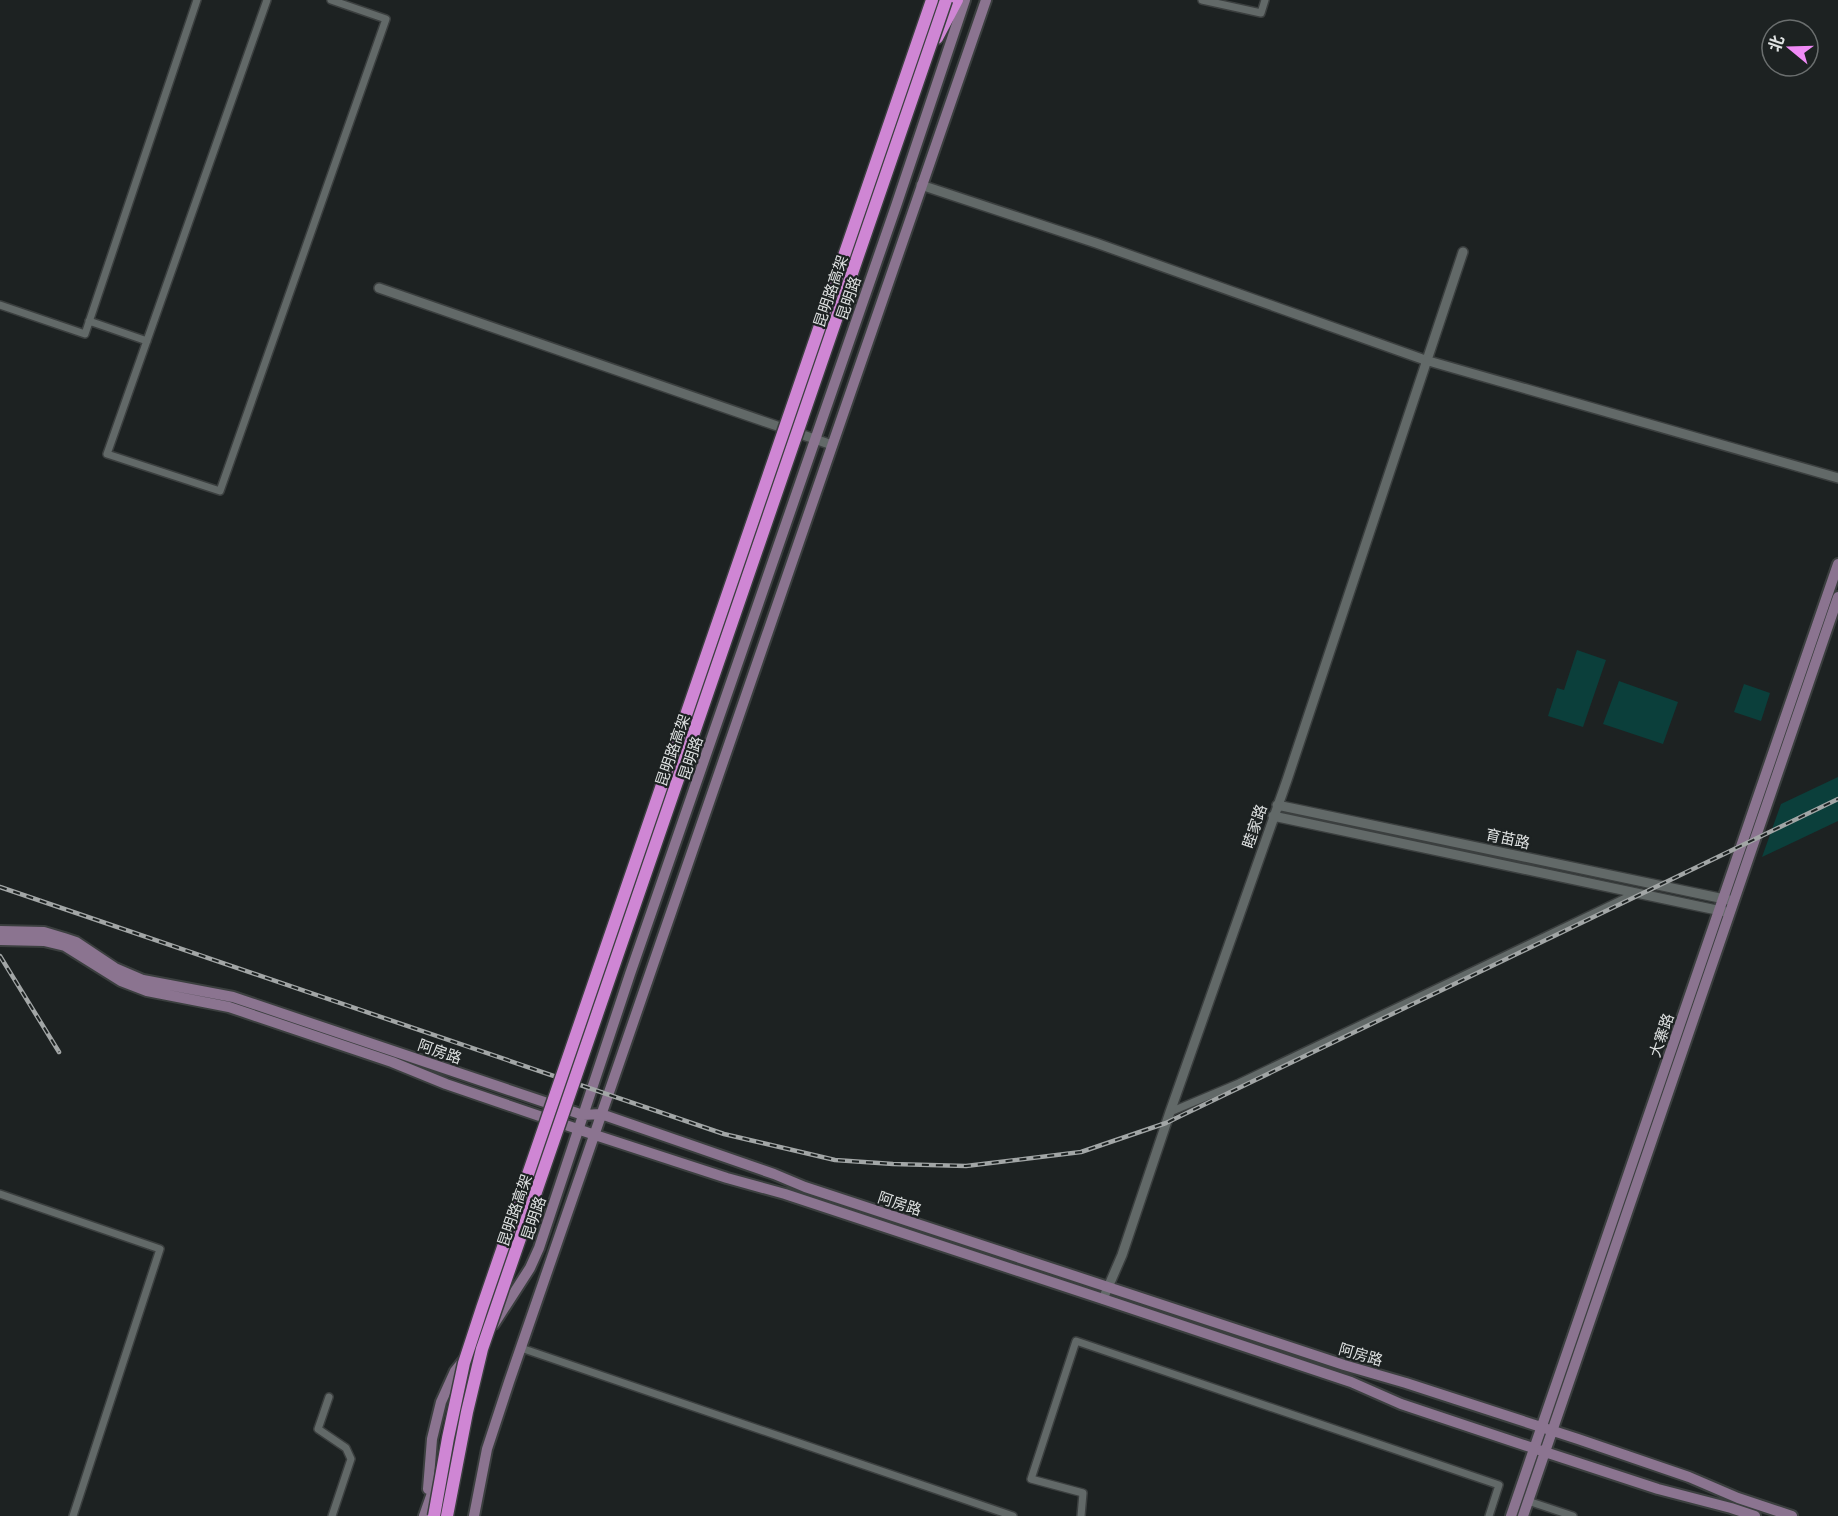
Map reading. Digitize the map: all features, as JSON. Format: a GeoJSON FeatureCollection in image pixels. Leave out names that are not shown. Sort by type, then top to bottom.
{"type":"FeatureCollection","features":[{"type":"Feature","properties":{"kind":"highway","name":"昆明路高架"},"geometry":{"type":"LineString","coordinates":[[427,1515],[448,1438],[464,1364],[482,1308],[932,0]]}},
{"type":"Feature","properties":{"kind":"highway","name":"昆明路高架"},"geometry":{"type":"LineString","coordinates":[[447,1516],[466,1412],[482,1349],[946,0]]}},
{"type":"Feature","properties":{"kind":"highway"},"geometry":{"type":"LineString","coordinates":[[925,60],[957,0]]}},
{"type":"Feature","properties":{"kind":"main road","name":"昆明路"},"geometry":{"type":"LineString","coordinates":[[427,1515],[465,1398],[495,1322],[530,1268],[965,0]]}},
{"type":"Feature","properties":{"kind":"main road","name":"昆明路"},"geometry":{"type":"LineString","coordinates":[[474,1516],[487,1449],[521,1348],[986,0]]}},
{"type":"Feature","properties":{"kind":"main road","name":"大寨路"},"geometry":{"type":"LineString","coordinates":[[1729,900],[1838,564]]}},
{"type":"Feature","properties":{"kind":"main road","name":"大寨路"},"geometry":{"type":"LineString","coordinates":[[1523,1516],[1546,1429],[1725,911],[1838,597]]}},
{"type":"Feature","properties":{"kind":"main road","name":"阿房路"},"geometry":{"type":"LineString","coordinates":[[0,931],[44,932],[64,938],[76,942],[115,968],[143,980],[233,997],[584,1115],[601,1114],[805,1187],[1689,1477],[1738,1498],[1792,1516]]}},
{"type":"Feature","properties":{"kind":"main road","name":"阿房路"},"geometry":{"type":"LineString","coordinates":[[0,940],[44,941],[65,946],[121,981],[147,991],[229,1007],[392,1062],[446,1084],[595,1135],[727,1178],[785,1194],[1351,1382],[1401,1404],[1658,1489],[1755,1516]]}},
{"type":"Feature","properties":{"kind":"main road"},"geometry":{"type":"LineString","coordinates":[[668,1159],[674,1140]]}},
{"type":"Feature","properties":{"kind":"main road"},"geometry":{"type":"LineString","coordinates":[[427,1515],[432,1439],[441,1402],[455,1371],[495,1322]]}},
{"type":"Feature","properties":{"kind":"main road"},"geometry":{"type":"LineString","coordinates":[[1451,1420],[1458,1400]]}},
{"type":"Feature","properties":{"kind":"main road","name":"大寨路"},"geometry":{"type":"LineString","coordinates":[[1511,1516],[1540,1450]]}},
{"type":"Feature","properties":{"kind":"street"},"geometry":{"type":"LineString","coordinates":[[0,305],[85,334],[197,0]]}},
{"type":"Feature","properties":{"kind":"street"},"geometry":{"type":"LineString","coordinates":[[267,0],[107,454],[220,491],[386,18],[354,4],[331,0]]}},
{"type":"Feature","properties":{"kind":"street"},"geometry":{"type":"LineString","coordinates":[[1202,0],[1261,13],[1265,0]]}},
{"type":"Feature","properties":{"kind":"street"},"geometry":{"type":"LineString","coordinates":[[921,185],[1096,243],[1425,360],[1838,478]]}},
{"type":"Feature","properties":{"kind":"street","name":"睦家路"},"geometry":{"type":"LineString","coordinates":[[1103,1299],[1122,1255],[1287,780],[1425,360],[1463,252]]}},
{"type":"Feature","properties":{"kind":"street"},"geometry":{"type":"LineString","coordinates":[[379,288],[832,445]]}},
{"type":"Feature","properties":{"kind":"street"},"geometry":{"type":"LineString","coordinates":[[89,321],[147,341]]}},
{"type":"Feature","properties":{"kind":"street","name":"育苗路"},"geometry":{"type":"LineString","coordinates":[[1277,805],[1729,900]]}},
{"type":"Feature","properties":{"kind":"street","name":"育苗路"},"geometry":{"type":"LineString","coordinates":[[1273,816],[1725,911]]}},
{"type":"Feature","properties":{"kind":"street"},"geometry":{"type":"LineString","coordinates":[[1170,1112],[1239,1083],[1636,892]]}},
{"type":"Feature","properties":{"kind":"street"},"geometry":{"type":"LineString","coordinates":[[0,1194],[160,1249],[73,1516]]}},
{"type":"Feature","properties":{"kind":"street"},"geometry":{"type":"LineString","coordinates":[[1081,1516],[1083,1493],[1031,1479],[1076,1341],[1500,1485],[1489,1516]]}},
{"type":"Feature","properties":{"kind":"street"},"geometry":{"type":"LineString","coordinates":[[521,1348],[1013,1516]]}},
{"type":"Feature","properties":{"kind":"street"},"geometry":{"type":"LineString","coordinates":[[329,1397],[318,1429],[346,1448],[351,1459],[332,1516]]}},
{"type":"Feature","properties":{"kind":"street"},"geometry":{"type":"LineString","coordinates":[[1528,1501],[1573,1516]]}},
{"type":"Feature","properties":{"kind":"shaded area"},"geometry":{"type":"Polygon","coordinates":[[[1577,650],[1606,660],[1583,727],[1548,716],[1557,688],[1564,690],[1577,650]]]}},
{"type":"Feature","properties":{"kind":"shaded area"},"geometry":{"type":"Polygon","coordinates":[[[1619,681],[1678,702],[1663,744],[1603,724],[1619,681]]]}},
{"type":"Feature","properties":{"kind":"shaded area"},"geometry":{"type":"Polygon","coordinates":[[[1744,684],[1770,693],[1761,721],[1734,712],[1744,684]]]}},
{"type":"Feature","properties":{"kind":"shaded area"},"geometry":{"type":"Polygon","coordinates":[[[1838,777],[1838,821],[1762,857],[1781,804],[1838,777]]]}},
{"type":"Feature","properties":{"kind":"railway"},"geometry":{"type":"LineString","coordinates":[[0,887],[724,1134],[835,1160],[966,1166],[1081,1152],[1166,1123],[1838,799]]}},
{"type":"Feature","properties":{"kind":"railway"},"geometry":{"type":"LineString","coordinates":[[0,956],[59,1052]]}}]}
